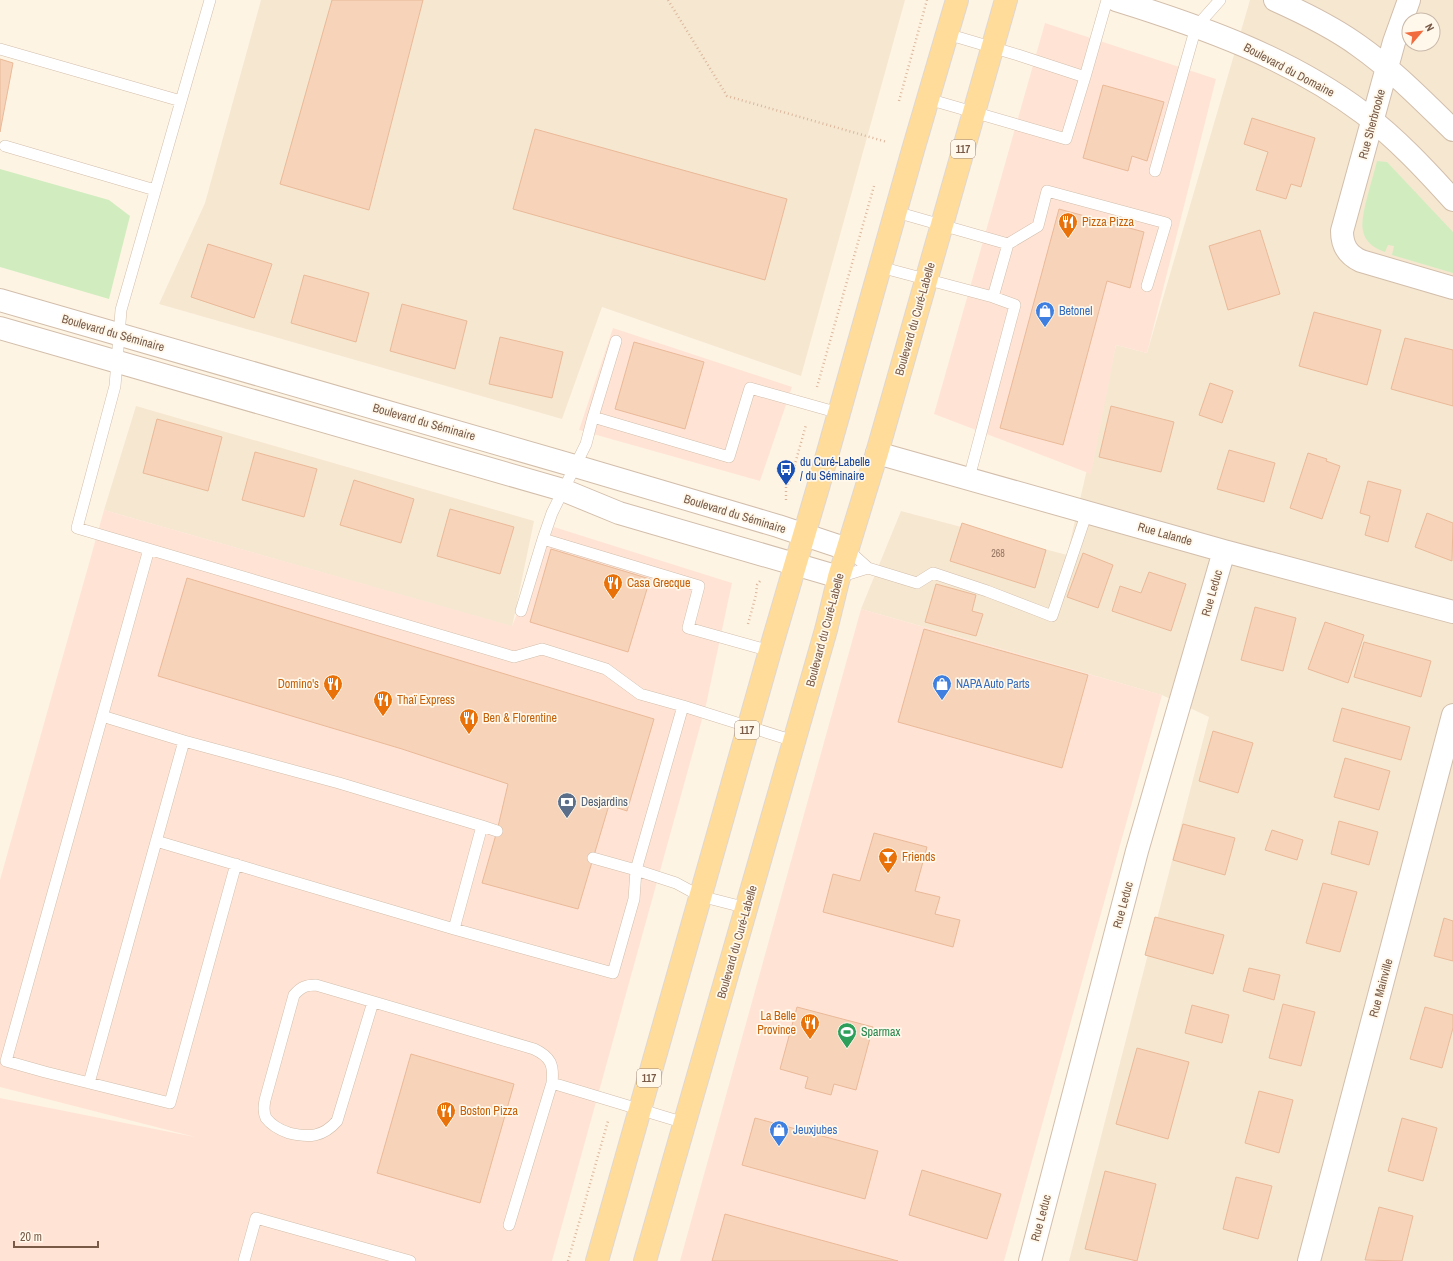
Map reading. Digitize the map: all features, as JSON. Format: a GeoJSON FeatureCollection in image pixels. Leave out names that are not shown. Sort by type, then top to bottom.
{"type":"FeatureCollection","features":[{"type":"Feature","properties":{"kind":"main road","name":"117"},"geometry":{"type":"LineString","coordinates":[[597,1261],[748,726],[840,413],[880,267],[957,0]]}},
{"type":"Feature","properties":{"kind":"main road","name":"Boulevard du Curé-Labelle"},"geometry":{"type":"LineString","coordinates":[[645,1261],[829,620],[847,550],[877,453],[1006,0]]}},
{"type":"Feature","properties":{"kind":"street","name":"Boulevard du Domaine"},"geometry":{"type":"LineString","coordinates":[[1116,0],[1196,27],[1267,56],[1307,77],[1351,104],[1373,121],[1405,149],[1453,200]]}},
{"type":"Feature","properties":{"kind":"street"},"geometry":{"type":"LineString","coordinates":[[1275,0],[1294,9],[1359,46],[1387,69],[1453,130]]}},
{"type":"Feature","properties":{"kind":"street","name":"Rue Sherbrooke"},"geometry":{"type":"LineString","coordinates":[[1409,0],[1394,42],[1342,231],[1342,237],[1345,248],[1354,258],[1453,288]]}},
{"type":"Feature","properties":{"kind":"street","name":"Boulevard du Séminaire"},"geometry":{"type":"LineString","coordinates":[[0,300],[575,466],[778,526],[847,550]]}},
{"type":"Feature","properties":{"kind":"street"},"geometry":{"type":"LineString","coordinates":[[0,328],[563,490],[619,513],[839,578]]}},
{"type":"Feature","properties":{"kind":"street","name":"Rue Lalande"},"geometry":{"type":"LineString","coordinates":[[877,453],[1224,551],[1453,612]]}},
{"type":"Feature","properties":{"kind":"street","name":"Rue Leduc"},"geometry":{"type":"LineString","coordinates":[[1030,1261],[1135,858],[1224,551]]}},
{"type":"Feature","properties":{"kind":"street","name":"Rue Mainville"},"geometry":{"type":"LineString","coordinates":[[1309,1261],[1453,715]]}},
{"type":"Feature","properties":{"kind":"lane"},"geometry":{"type":"LineString","coordinates":[[210,0],[121,310],[115,386],[76,528],[514,657],[542,649],[606,669],[640,694],[794,741]]}},
{"type":"Feature","properties":{"kind":"lane"},"geometry":{"type":"LineString","coordinates":[[928,99],[1066,139],[1107,0]]}},
{"type":"Feature","properties":{"kind":"lane"},"geometry":{"type":"LineString","coordinates":[[1155,171],[1196,27],[1220,0]]}},
{"type":"Feature","properties":{"kind":"lane"},"geometry":{"type":"LineString","coordinates":[[947,34],[1018,55],[1085,78]]}},
{"type":"Feature","properties":{"kind":"lane"},"geometry":{"type":"LineString","coordinates":[[0,49],[181,101]]}},
{"type":"Feature","properties":{"kind":"lane"},"geometry":{"type":"LineString","coordinates":[[5,146],[155,190]]}},
{"type":"Feature","properties":{"kind":"lane"},"geometry":{"type":"LineString","coordinates":[[993,297],[1008,244],[1038,226],[1047,191],[1166,224],[1147,286]]}},
{"type":"Feature","properties":{"kind":"lane"},"geometry":{"type":"LineString","coordinates":[[896,212],[1008,244]]}},
{"type":"Feature","properties":{"kind":"lane"},"geometry":{"type":"LineString","coordinates":[[880,267],[993,297],[1015,305],[968,478]]}},
{"type":"Feature","properties":{"kind":"lane"},"geometry":{"type":"LineString","coordinates":[[521,610],[552,513],[586,444],[616,341]]}},
{"type":"Feature","properties":{"kind":"lane"},"geometry":{"type":"LineString","coordinates":[[593,417],[729,458],[750,388],[840,413]]}},
{"type":"Feature","properties":{"kind":"lane"},"geometry":{"type":"LineString","coordinates":[[847,550],[868,568],[917,582],[934,572],[1052,616],[1087,512]]}},
{"type":"Feature","properties":{"kind":"lane"},"geometry":{"type":"LineString","coordinates":[[544,539],[699,586],[688,628],[770,651]]}},
{"type":"Feature","properties":{"kind":"lane"},"geometry":{"type":"LineString","coordinates":[[149,549],[6,1060],[170,1103],[236,864]]}},
{"type":"Feature","properties":{"kind":"lane"},"geometry":{"type":"LineString","coordinates":[[839,578],[868,568]]}},
{"type":"Feature","properties":{"kind":"lane"},"geometry":{"type":"LineString","coordinates":[[156,841],[454,929],[613,973],[634,899],[636,870],[683,706]]}},
{"type":"Feature","properties":{"kind":"lane"},"geometry":{"type":"LineString","coordinates":[[102,716],[184,741],[338,783],[497,831]]}},
{"type":"Feature","properties":{"kind":"lane"},"geometry":{"type":"LineString","coordinates":[[89,1083],[184,741]]}},
{"type":"Feature","properties":{"kind":"lane"},"geometry":{"type":"LineString","coordinates":[[454,929],[482,826]]}},
{"type":"Feature","properties":{"kind":"lane"},"geometry":{"type":"LineString","coordinates":[[593,858],[676,883],[700,896],[747,908]]}},
{"type":"Feature","properties":{"kind":"lane"},"geometry":{"type":"LineString","coordinates":[[373,1002],[337,1121],[331,1128],[319,1134],[301,1136],[281,1130],[272,1125],[266,1117],[264,1109],[265,1100],[294,995],[300,988],[308,985],[316,985],[534,1049],[549,1059],[552,1066],[552,1083],[509,1225]]}},
{"type":"Feature","properties":{"kind":"lane"},"geometry":{"type":"LineString","coordinates":[[552,1083],[685,1123]]}},
{"type":"Feature","properties":{"kind":"lane"},"geometry":{"type":"LineString","coordinates":[[244,1261],[256,1218],[410,1261]]}},
{"type":"Feature","properties":{"kind":"path"},"geometry":{"type":"LineString","coordinates":[[668,0],[727,96],[887,142]]}},
{"type":"Feature","properties":{"kind":"path"},"geometry":{"type":"LineString","coordinates":[[898,105],[927,0]]}},
{"type":"Feature","properties":{"kind":"path"},"geometry":{"type":"LineString","coordinates":[[885,149],[889,134]]}},
{"type":"Feature","properties":{"kind":"path"},"geometry":{"type":"LineString","coordinates":[[827,354],[870,198]]}},
{"type":"Feature","properties":{"kind":"path"},"geometry":{"type":"LineString","coordinates":[[786,486],[791,478],[806,426]]}},
{"type":"Feature","properties":{"kind":"path"},"geometry":{"type":"LineString","coordinates":[[746,630],[756,595],[757,585]]}},
{"type":"Feature","properties":{"kind":"path"},"geometry":{"type":"LineString","coordinates":[[568,1261],[607,1122]]}},
{"type":"Feature","properties":{"kind":"shaded area"},"geometry":{"type":"Polygon","coordinates":[[[261,0],[905,0],[801,376],[602,307],[562,419],[159,304],[205,203],[261,0]]]}},
{"type":"Feature","properties":{"kind":"shaded area"},"geometry":{"type":"Polygon","coordinates":[[[1250,0],[1453,0],[1453,1261],[1069,1261],[1209,717],[1162,695],[861,609],[901,511],[1067,555],[1116,345],[1147,353],[1250,0]]]}},
{"type":"Feature","properties":{"kind":"shaded area"},"geometry":{"type":"Polygon","coordinates":[[[1045,23],[1216,79],[1147,353],[1116,345],[1091,474],[934,414],[1045,23]]]}},
{"type":"Feature","properties":{"kind":"shaded area"},"geometry":{"type":"Polygon","coordinates":[[[613,328],[792,387],[760,481],[579,430],[613,328]]]}},
{"type":"Feature","properties":{"kind":"shaded area"},"geometry":{"type":"Polygon","coordinates":[[[136,406],[534,521],[512,627],[104,510],[136,406]]]}},
{"type":"Feature","properties":{"kind":"shaded area"},"geometry":{"type":"Polygon","coordinates":[[[104,510],[512,626],[554,527],[732,583],[706,705],[552,1261],[0,1261],[0,1098],[195,1137],[0,1087],[0,880],[104,510]]]}},
{"type":"Feature","properties":{"kind":"shaded area"},"geometry":{"type":"Polygon","coordinates":[[[861,609],[1162,695],[1004,1261],[680,1261],[861,609]]]}},
{"type":"Feature","properties":{"kind":"green space"},"geometry":{"type":"Polygon","coordinates":[[[1377,161],[1387,162],[1453,232],[1453,273],[1392,255],[1394,246],[1388,245],[1385,252],[1369,243],[1365,237],[1362,223],[1377,161]]]}},
{"type":"Feature","properties":{"kind":"green space"},"geometry":{"type":"Polygon","coordinates":[[[0,169],[109,200],[130,216],[109,299],[0,267],[0,169]]]}},
{"type":"Feature","properties":{"kind":"building"},"geometry":{"type":"Polygon","coordinates":[[[332,0],[423,0],[369,210],[280,184],[332,0]]]}},
{"type":"Feature","properties":{"kind":"building"},"geometry":{"type":"Polygon","coordinates":[[[0,59],[13,63],[0,132],[0,59]]]}},
{"type":"Feature","properties":{"kind":"building"},"geometry":{"type":"Polygon","coordinates":[[[1103,85],[1164,102],[1147,161],[1132,156],[1128,171],[1083,158],[1103,85]]]}},
{"type":"Feature","properties":{"kind":"building"},"geometry":{"type":"Polygon","coordinates":[[[1252,118],[1315,138],[1301,187],[1291,184],[1286,199],[1256,190],[1268,152],[1244,144],[1252,118]]]}},
{"type":"Feature","properties":{"kind":"building"},"geometry":{"type":"Polygon","coordinates":[[[535,129],[787,199],[765,280],[513,209],[535,129]]]}},
{"type":"Feature","properties":{"kind":"building"},"geometry":{"type":"Polygon","coordinates":[[[1059,209],[1144,232],[1130,288],[1107,281],[1063,445],[1000,428],[1059,209]]]}},
{"type":"Feature","properties":{"kind":"building"},"geometry":{"type":"Polygon","coordinates":[[[1260,230],[1280,294],[1228,310],[1209,246],[1260,230]]]}},
{"type":"Feature","properties":{"kind":"building"},"geometry":{"type":"Polygon","coordinates":[[[208,244],[272,264],[254,318],[191,297],[208,244]]]}},
{"type":"Feature","properties":{"kind":"building"},"geometry":{"type":"Polygon","coordinates":[[[304,275],[369,293],[356,342],[291,323],[304,275]]]}},
{"type":"Feature","properties":{"kind":"building"},"geometry":{"type":"Polygon","coordinates":[[[402,304],[467,321],[455,369],[390,351],[402,304]]]}},
{"type":"Feature","properties":{"kind":"building"},"geometry":{"type":"Polygon","coordinates":[[[1314,312],[1381,330],[1367,385],[1299,366],[1314,312]]]}},
{"type":"Feature","properties":{"kind":"building"},"geometry":{"type":"Polygon","coordinates":[[[500,337],[563,352],[552,398],[489,384],[500,337]]]}},
{"type":"Feature","properties":{"kind":"building"},"geometry":{"type":"Polygon","coordinates":[[[1405,338],[1453,350],[1453,406],[1391,389],[1405,338]]]}},
{"type":"Feature","properties":{"kind":"building"},"geometry":{"type":"Polygon","coordinates":[[[634,342],[704,362],[685,429],[615,409],[634,342]]]}},
{"type":"Feature","properties":{"kind":"building"},"geometry":{"type":"Polygon","coordinates":[[[1210,383],[1233,391],[1222,423],[1199,415],[1210,383]]]}},
{"type":"Feature","properties":{"kind":"building"},"geometry":{"type":"Polygon","coordinates":[[[1111,406],[1174,422],[1161,472],[1099,457],[1111,406]]]}},
{"type":"Feature","properties":{"kind":"building"},"geometry":{"type":"Polygon","coordinates":[[[157,419],[222,437],[208,491],[143,473],[157,419]]]}},
{"type":"Feature","properties":{"kind":"building"},"geometry":{"type":"Polygon","coordinates":[[[1229,450],[1275,463],[1264,502],[1217,489],[1229,450]]]}},
{"type":"Feature","properties":{"kind":"building"},"geometry":{"type":"Polygon","coordinates":[[[255,452],[317,469],[304,517],[242,500],[255,452]]]}},
{"type":"Feature","properties":{"kind":"building"},"geometry":{"type":"Polygon","coordinates":[[[1308,453],[1327,459],[1326,461],[1340,466],[1322,519],[1290,508],[1308,453]]]}},
{"type":"Feature","properties":{"kind":"building"},"geometry":{"type":"Polygon","coordinates":[[[354,480],[414,499],[401,543],[340,525],[354,480]]]}},
{"type":"Feature","properties":{"kind":"building"},"geometry":{"type":"Polygon","coordinates":[[[1368,481],[1401,490],[1388,542],[1365,535],[1370,516],[1360,513],[1368,481]]]}},
{"type":"Feature","properties":{"kind":"building"},"geometry":{"type":"Polygon","coordinates":[[[450,509],[514,527],[500,574],[437,556],[450,509]]]}},
{"type":"Feature","properties":{"kind":"building"},"geometry":{"type":"Polygon","coordinates":[[[1427,513],[1453,523],[1452,561],[1415,547],[1427,513]]]}},
{"type":"Feature","properties":{"kind":"building"},"geometry":{"type":"Polygon","coordinates":[[[962,523],[1046,550],[1035,588],[950,561],[962,523]]]}},
{"type":"Feature","properties":{"kind":"building"},"geometry":{"type":"Polygon","coordinates":[[[551,549],[650,579],[628,652],[530,622],[551,549]]]}},
{"type":"Feature","properties":{"kind":"building"},"geometry":{"type":"Polygon","coordinates":[[[1083,553],[1113,565],[1098,608],[1067,597],[1083,553]]]}},
{"type":"Feature","properties":{"kind":"building"},"geometry":{"type":"Polygon","coordinates":[[[1149,572],[1186,584],[1171,631],[1112,611],[1120,586],[1141,593],[1149,572]]]}},
{"type":"Feature","properties":{"kind":"building"},"geometry":{"type":"Polygon","coordinates":[[[187,578],[654,719],[627,811],[609,805],[578,909],[482,883],[497,831],[508,784],[402,749],[158,676],[187,578]]]}},
{"type":"Feature","properties":{"kind":"building"},"geometry":{"type":"Polygon","coordinates":[[[936,584],[976,595],[972,611],[983,614],[976,636],[925,622],[936,584]]]}},
{"type":"Feature","properties":{"kind":"building"},"geometry":{"type":"Polygon","coordinates":[[[1255,607],[1296,618],[1283,671],[1241,660],[1255,607]]]}},
{"type":"Feature","properties":{"kind":"building"},"geometry":{"type":"Polygon","coordinates":[[[1325,622],[1364,635],[1348,683],[1308,669],[1325,622]]]}},
{"type":"Feature","properties":{"kind":"building"},"geometry":{"type":"Polygon","coordinates":[[[924,629],[1088,675],[1062,768],[898,722],[924,629]]]}},
{"type":"Feature","properties":{"kind":"building"},"geometry":{"type":"Polygon","coordinates":[[[1364,642],[1431,661],[1421,697],[1354,677],[1364,642]]]}},
{"type":"Feature","properties":{"kind":"building"},"geometry":{"type":"Polygon","coordinates":[[[1342,708],[1410,727],[1401,760],[1333,741],[1342,708]]]}},
{"type":"Feature","properties":{"kind":"building"},"geometry":{"type":"Polygon","coordinates":[[[1213,731],[1253,743],[1238,793],[1199,781],[1213,731]]]}},
{"type":"Feature","properties":{"kind":"building"},"geometry":{"type":"Polygon","coordinates":[[[1345,758],[1390,771],[1379,810],[1334,797],[1345,758]]]}},
{"type":"Feature","properties":{"kind":"building"},"geometry":{"type":"Polygon","coordinates":[[[1339,821],[1378,832],[1369,865],[1331,854],[1339,821]]]}},
{"type":"Feature","properties":{"kind":"building"},"geometry":{"type":"Polygon","coordinates":[[[1183,824],[1235,838],[1225,875],[1173,860],[1183,824]]]}},
{"type":"Feature","properties":{"kind":"building"},"geometry":{"type":"Polygon","coordinates":[[[1272,830],[1303,840],[1297,860],[1265,850],[1272,830]]]}},
{"type":"Feature","properties":{"kind":"building"},"geometry":{"type":"Polygon","coordinates":[[[874,833],[927,847],[915,891],[940,897],[935,914],[960,920],[953,947],[823,912],[833,874],[860,881],[874,833]]]}},
{"type":"Feature","properties":{"kind":"building"},"geometry":{"type":"Polygon","coordinates":[[[1323,883],[1357,892],[1340,952],[1306,943],[1323,883]]]}},
{"type":"Feature","properties":{"kind":"building"},"geometry":{"type":"Polygon","coordinates":[[[1155,917],[1224,935],[1213,974],[1145,955],[1155,917]]]}},
{"type":"Feature","properties":{"kind":"building"},"geometry":{"type":"Polygon","coordinates":[[[1444,918],[1453,921],[1453,961],[1434,956],[1444,918]]]}},
{"type":"Feature","properties":{"kind":"building"},"geometry":{"type":"Polygon","coordinates":[[[1249,968],[1280,975],[1274,1000],[1243,991],[1249,968]]]}},
{"type":"Feature","properties":{"kind":"building"},"geometry":{"type":"Polygon","coordinates":[[[1283,1004],[1315,1012],[1301,1066],[1269,1058],[1283,1004]]]}},
{"type":"Feature","properties":{"kind":"building"},"geometry":{"type":"Polygon","coordinates":[[[1192,1005],[1229,1015],[1222,1043],[1185,1033],[1192,1005]]]}},
{"type":"Feature","properties":{"kind":"building"},"geometry":{"type":"Polygon","coordinates":[[[797,1007],[873,1027],[856,1090],[834,1084],[831,1095],[805,1088],[808,1077],[780,1069],[797,1007]]]}},
{"type":"Feature","properties":{"kind":"building"},"geometry":{"type":"Polygon","coordinates":[[[1425,1007],[1453,1015],[1453,1028],[1442,1068],[1410,1059],[1425,1007]]]}},
{"type":"Feature","properties":{"kind":"building"},"geometry":{"type":"Polygon","coordinates":[[[1137,1048],[1189,1062],[1168,1139],[1116,1124],[1137,1048]]]}},
{"type":"Feature","properties":{"kind":"building","name":"Boston Pizza"},"geometry":{"type":"Polygon","coordinates":[[[411,1054],[514,1084],[480,1203],[377,1173],[411,1054]]]}},
{"type":"Feature","properties":{"kind":"building"},"geometry":{"type":"Polygon","coordinates":[[[1259,1091],[1293,1100],[1279,1153],[1245,1143],[1259,1091]]]}},
{"type":"Feature","properties":{"kind":"building"},"geometry":{"type":"Polygon","coordinates":[[[755,1118],[878,1151],[865,1199],[742,1165],[755,1118]]]}},
{"type":"Feature","properties":{"kind":"building"},"geometry":{"type":"Polygon","coordinates":[[[1402,1118],[1437,1128],[1423,1181],[1388,1171],[1402,1118]]]}},
{"type":"Feature","properties":{"kind":"building"},"geometry":{"type":"Polygon","coordinates":[[[922,1170],[1001,1194],[987,1239],[909,1215],[922,1170]]]}},
{"type":"Feature","properties":{"kind":"building"},"geometry":{"type":"Polygon","coordinates":[[[1105,1171],[1156,1184],[1137,1261],[1085,1249],[1105,1171]]]}},
{"type":"Feature","properties":{"kind":"building"},"geometry":{"type":"Polygon","coordinates":[[[1236,1177],[1272,1186],[1258,1239],[1223,1229],[1236,1177]]]}},
{"type":"Feature","properties":{"kind":"building"},"geometry":{"type":"Polygon","coordinates":[[[1379,1207],[1413,1216],[1402,1261],[1365,1260],[1379,1207]]]}},
{"type":"Feature","properties":{"kind":"building"},"geometry":{"type":"Polygon","coordinates":[[[725,1214],[898,1261],[712,1261],[725,1214]]]}},
{"type":"Feature","properties":{"kind":"place","name":"Pizza Pizza"},"geometry":{"type":"Point","coordinates":[1068,239]}},
{"type":"Feature","properties":{"kind":"place","name":"Betonel"},"geometry":{"type":"Point","coordinates":[1045,328]}},
{"type":"Feature","properties":{"kind":"place","name":"du Curé-Labelle / du Séminaire"},"geometry":{"type":"Point","coordinates":[786,486]}},
{"type":"Feature","properties":{"kind":"place","name":"Casa Grecque"},"geometry":{"type":"Point","coordinates":[613,600]}},
{"type":"Feature","properties":{"kind":"place","name":"Domino's"},"geometry":{"type":"Point","coordinates":[333,701]}},
{"type":"Feature","properties":{"kind":"place","name":"NAPA Auto Parts"},"geometry":{"type":"Point","coordinates":[942,701]}},
{"type":"Feature","properties":{"kind":"place","name":"Thaï Express"},"geometry":{"type":"Point","coordinates":[383,717]}},
{"type":"Feature","properties":{"kind":"place","name":"Ben & Florentine"},"geometry":{"type":"Point","coordinates":[469,735]}},
{"type":"Feature","properties":{"kind":"place","name":"Desjardins"},"geometry":{"type":"Point","coordinates":[567,819]}},
{"type":"Feature","properties":{"kind":"place","name":"Friends"},"geometry":{"type":"Point","coordinates":[888,874]}},
{"type":"Feature","properties":{"kind":"place","name":"La Belle Province"},"geometry":{"type":"Point","coordinates":[810,1040]}},
{"type":"Feature","properties":{"kind":"place","name":"Sparmax"},"geometry":{"type":"Point","coordinates":[847,1049]}},
{"type":"Feature","properties":{"kind":"place","name":"Boston Pizza"},"geometry":{"type":"Point","coordinates":[446,1128]}},
{"type":"Feature","properties":{"kind":"place","name":"Jeuxjubes"},"geometry":{"type":"Point","coordinates":[779,1147]}}]}
